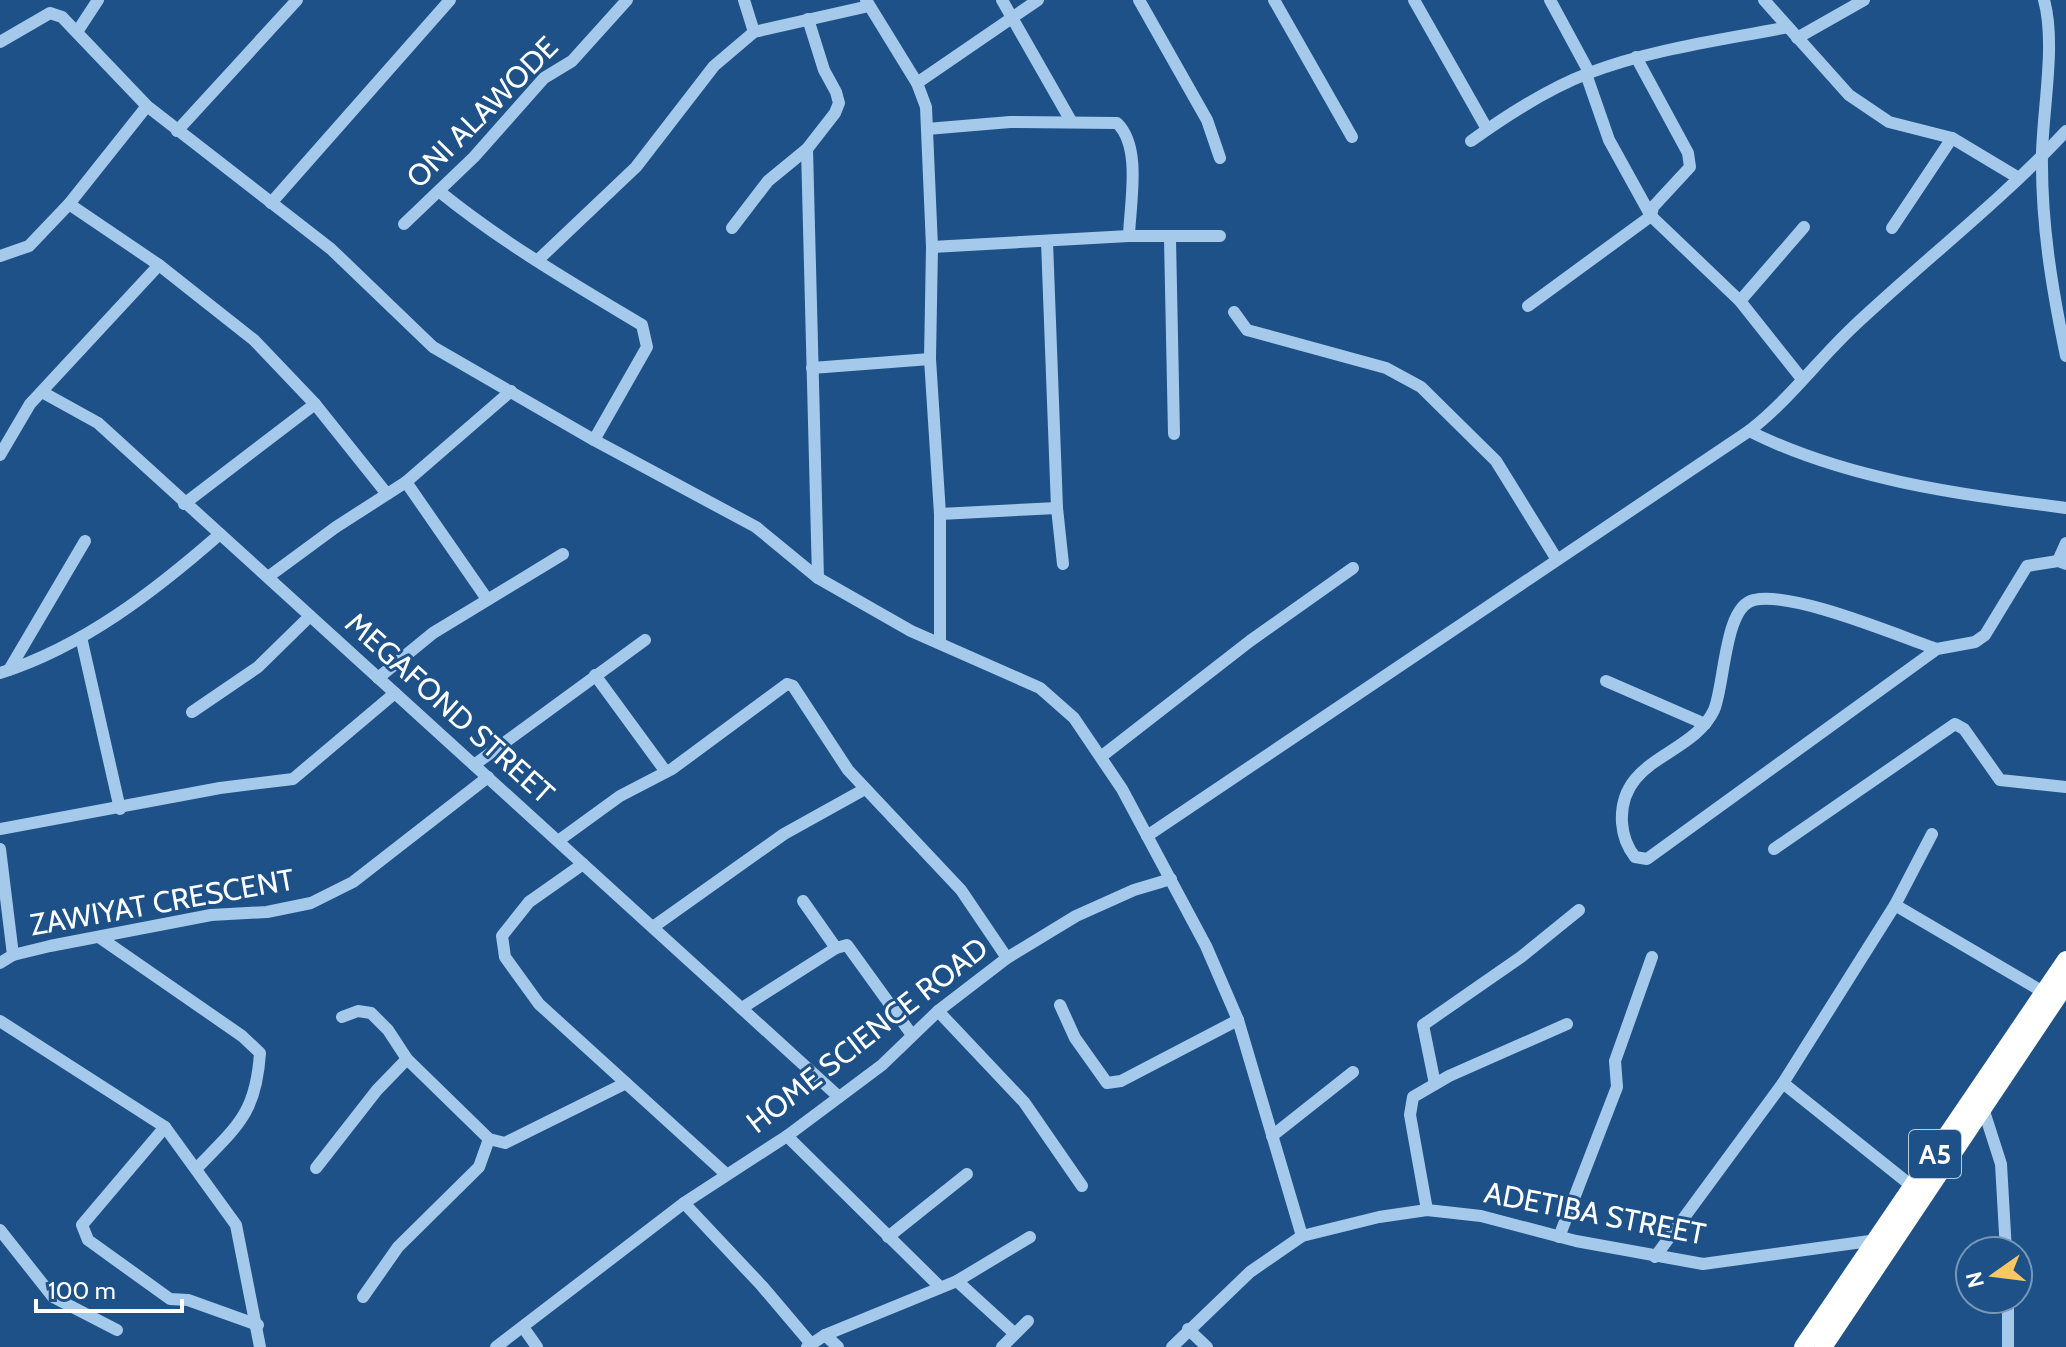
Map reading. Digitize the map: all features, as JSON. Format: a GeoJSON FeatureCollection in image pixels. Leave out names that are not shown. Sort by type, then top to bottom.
{"type":"FeatureCollection","features":[{"type":"Feature","properties":{"kind":"highway","name":"A5"},"geometry":{"type":"LineString","coordinates":[[1803,1347],[2066,960]]}},
{"type":"Feature","properties":{"kind":"highway","name":"A5"},"geometry":{"type":"LineString","coordinates":[[1823,1347],[2066,984]]}},
{"type":"Feature","properties":{"kind":"street"},"geometry":{"type":"LineString","coordinates":[[77,32],[98,0]]}},
{"type":"Feature","properties":{"kind":"street"},"geometry":{"type":"LineString","coordinates":[[177,131],[297,0]]}},
{"type":"Feature","properties":{"kind":"street"},"geometry":{"type":"LineString","coordinates":[[271,203],[450,0]]}},
{"type":"Feature","properties":{"kind":"street","name":"ONI ALAWODE"},"geometry":{"type":"LineString","coordinates":[[404,224],[440,192],[544,78],[572,61],[627,0]]}},
{"type":"Feature","properties":{"kind":"street"},"geometry":{"type":"LineString","coordinates":[[744,0],[754,32]]}},
{"type":"Feature","properties":{"kind":"street"},"geometry":{"type":"LineString","coordinates":[[1002,0],[1071,121]]}},
{"type":"Feature","properties":{"kind":"street"},"geometry":{"type":"LineString","coordinates":[[917,83],[1038,0]]}},
{"type":"Feature","properties":{"kind":"street"},"geometry":{"type":"LineString","coordinates":[[1139,0],[1207,120],[1220,158]]}},
{"type":"Feature","properties":{"kind":"street"},"geometry":{"type":"LineString","coordinates":[[1274,0],[1352,137]]}},
{"type":"Feature","properties":{"kind":"street"},"geometry":{"type":"LineString","coordinates":[[1414,0],[1487,129]]}},
{"type":"Feature","properties":{"kind":"street"},"geometry":{"type":"LineString","coordinates":[[1550,0],[1588,73],[1609,140],[1651,216],[1740,301],[1802,379]]}},
{"type":"Feature","properties":{"kind":"street"},"geometry":{"type":"LineString","coordinates":[[1764,0],[1849,95],[1889,122],[1952,138],[2017,177]]}},
{"type":"Feature","properties":{"kind":"street"},"geometry":{"type":"LineString","coordinates":[[1797,38],[1864,0]]}},
{"type":"Feature","properties":{"kind":"street"},"geometry":{"type":"LineString","coordinates":[[2044,0],[2047,36],[2042,157],[2047,269],[2066,356]]}},
{"type":"Feature","properties":{"kind":"street"},"geometry":{"type":"LineString","coordinates":[[539,259],[636,167],[714,66],[754,32],[868,3],[917,83],[926,107],[932,247],[930,359],[940,514],[940,642]]}},
{"type":"Feature","properties":{"kind":"street"},"geometry":{"type":"LineString","coordinates":[[0,42],[49,7],[147,106],[331,249],[433,347],[594,440],[756,527],[818,578],[911,631],[1040,688],[1074,718],[1102,756],[1206,946],[1238,1020],[1302,1236],[1250,1272],[1172,1347]]}},
{"type":"Feature","properties":{"kind":"street"},"geometry":{"type":"LineString","coordinates":[[732,228],[768,181],[807,149],[835,113],[839,103],[808,19]]}},
{"type":"Feature","properties":{"kind":"street"},"geometry":{"type":"LineString","coordinates":[[1471,141],[1557,87],[1588,73],[1636,57],[1788,27]]}},
{"type":"Feature","properties":{"kind":"street"},"geometry":{"type":"LineString","coordinates":[[1528,306],[1651,216],[1653,207],[1690,167],[1691,161],[1636,57]]}},
{"type":"Feature","properties":{"kind":"street"},"geometry":{"type":"LineString","coordinates":[[0,256],[29,246],[69,204],[147,106]]}},
{"type":"Feature","properties":{"kind":"street"},"geometry":{"type":"LineString","coordinates":[[927,129],[1071,121],[1117,123],[1129,134],[1129,236]]}},
{"type":"Feature","properties":{"kind":"street"},"geometry":{"type":"LineString","coordinates":[[1147,836],[1749,431],[1781,406],[1802,379],[2042,157],[2066,131]]}},
{"type":"Feature","properties":{"kind":"street"},"geometry":{"type":"LineString","coordinates":[[1892,228],[1952,138]]}},
{"type":"Feature","properties":{"kind":"street"},"geometry":{"type":"LineString","coordinates":[[807,149],[818,578]]}},
{"type":"Feature","properties":{"kind":"street"},"geometry":{"type":"LineString","coordinates":[[440,192],[517,250],[539,259],[642,325],[647,347],[594,440]]}},
{"type":"Feature","properties":{"kind":"street"},"geometry":{"type":"LineString","coordinates":[[69,204],[159,265],[254,340],[315,404],[387,494]]}},
{"type":"Feature","properties":{"kind":"street"},"geometry":{"type":"LineString","coordinates":[[1740,301],[1804,227]]}},
{"type":"Feature","properties":{"kind":"street"},"geometry":{"type":"LineString","coordinates":[[932,247],[1129,236],[1170,239],[1220,236]]}},
{"type":"Feature","properties":{"kind":"street"},"geometry":{"type":"LineString","coordinates":[[1170,239],[1174,434]]}},
{"type":"Feature","properties":{"kind":"street"},"geometry":{"type":"LineString","coordinates":[[1047,242],[1057,508],[1063,564]]}},
{"type":"Feature","properties":{"kind":"street"},"geometry":{"type":"LineString","coordinates":[[0,455],[30,404],[159,265]]}},
{"type":"Feature","properties":{"kind":"street"},"geometry":{"type":"LineString","coordinates":[[1234,312],[1247,330],[1386,368],[1421,387],[1496,461],[1556,558]]}},
{"type":"Feature","properties":{"kind":"street"},"geometry":{"type":"LineString","coordinates":[[812,368],[930,359]]}},
{"type":"Feature","properties":{"kind":"street"},"geometry":{"type":"LineString","coordinates":[[268,577],[406,482],[511,391]]}},
{"type":"Feature","properties":{"kind":"street","name":"MEGAFOND STREET"},"geometry":{"type":"LineString","coordinates":[[42,392],[98,423],[839,1097]]}},
{"type":"Feature","properties":{"kind":"street"},"geometry":{"type":"LineString","coordinates":[[184,504],[315,404]]}},
{"type":"Feature","properties":{"kind":"street"},"geometry":{"type":"LineString","coordinates":[[1749,431],[1822,461],[1902,482],[2066,508]]}},
{"type":"Feature","properties":{"kind":"street"},"geometry":{"type":"LineString","coordinates":[[406,482],[487,599]]}},
{"type":"Feature","properties":{"kind":"street"},"geometry":{"type":"LineString","coordinates":[[940,514],[1057,508]]}},
{"type":"Feature","properties":{"kind":"street"},"geometry":{"type":"LineString","coordinates":[[5,672],[81,637],[165,581],[220,534]]}},
{"type":"Feature","properties":{"kind":"street"},"geometry":{"type":"LineString","coordinates":[[5,672],[85,541]]}},
{"type":"Feature","properties":{"kind":"street"},"geometry":{"type":"LineString","coordinates":[[1937,649],[1797,603],[1754,600],[1742,606],[1733,619],[1714,709],[1705,724],[1628,786],[1622,812],[1623,829],[1635,857],[1647,859],[1937,649],[1975,642],[1985,635],[2021,571],[2027,566],[2062,562],[2066,543]]}},
{"type":"Feature","properties":{"kind":"street"},"geometry":{"type":"LineString","coordinates":[[378,678],[433,633],[563,554]]}},
{"type":"Feature","properties":{"kind":"street"},"geometry":{"type":"LineString","coordinates":[[1102,756],[1250,641],[1353,568]]}},
{"type":"Feature","properties":{"kind":"street"},"geometry":{"type":"LineString","coordinates":[[192,712],[258,667],[310,616]]}},
{"type":"Feature","properties":{"kind":"street"},"geometry":{"type":"LineString","coordinates":[[81,637],[120,809]]}},
{"type":"Feature","properties":{"kind":"street"},"geometry":{"type":"LineString","coordinates":[[474,765],[645,640]]}},
{"type":"Feature","properties":{"kind":"street"},"geometry":{"type":"LineString","coordinates":[[595,675],[666,772]]}},
{"type":"Feature","properties":{"kind":"street"},"geometry":{"type":"LineString","coordinates":[[1606,681],[1705,724]]}},
{"type":"Feature","properties":{"kind":"street"},"geometry":{"type":"LineString","coordinates":[[558,841],[620,796],[666,772],[787,684],[793,686],[848,770],[961,890],[1007,958]]}},
{"type":"Feature","properties":{"kind":"street"},"geometry":{"type":"LineString","coordinates":[[0,829],[220,788],[293,779],[395,693]]}},
{"type":"Feature","properties":{"kind":"street"},"geometry":{"type":"LineString","coordinates":[[1774,849],[1955,724],[1964,729],[2000,780],[2066,787]]}},
{"type":"Feature","properties":{"kind":"street","name":"ZAWIYAT CRESCENT"},"geometry":{"type":"LineString","coordinates":[[0,963],[13,955],[211,915],[267,912],[311,903],[353,882],[488,777]]}},
{"type":"Feature","properties":{"kind":"street"},"geometry":{"type":"LineString","coordinates":[[653,927],[784,834],[865,789]]}},
{"type":"Feature","properties":{"kind":"street"},"geometry":{"type":"LineString","coordinates":[[1655,1257],[1783,1083],[1895,905],[1932,834]]}},
{"type":"Feature","properties":{"kind":"street"},"geometry":{"type":"LineString","coordinates":[[0,849],[13,955]]}},
{"type":"Feature","properties":{"kind":"street"},"geometry":{"type":"LineString","coordinates":[[583,864],[529,902],[502,936],[505,957],[539,1004],[726,1174]]}},
{"type":"Feature","properties":{"kind":"street","name":"HOME SCIENCE ROAD"},"geometry":{"type":"LineString","coordinates":[[496,1347],[684,1203],[787,1136],[882,1065],[938,1011],[1007,958],[1076,916],[1134,890],[1171,879]]}},
{"type":"Feature","properties":{"kind":"street"},"geometry":{"type":"LineString","coordinates":[[803,901],[836,948]]}},
{"type":"Feature","properties":{"kind":"street"},"geometry":{"type":"LineString","coordinates":[[1895,905],[2045,993]]}},
{"type":"Feature","properties":{"kind":"street"},"geometry":{"type":"LineString","coordinates":[[1435,1084],[1423,1025],[1521,957],[1579,910]]}},
{"type":"Feature","properties":{"kind":"street"},"geometry":{"type":"LineString","coordinates":[[99,937],[242,1036],[260,1053],[257,1085],[245,1118],[197,1168]]}},
{"type":"Feature","properties":{"kind":"street"},"geometry":{"type":"LineString","coordinates":[[742,1008],[836,948],[847,945],[912,1035]]}},
{"type":"Feature","properties":{"kind":"street"},"geometry":{"type":"LineString","coordinates":[[1559,1237],[1617,1087],[1615,1061],[1652,957]]}},
{"type":"Feature","properties":{"kind":"street"},"geometry":{"type":"LineString","coordinates":[[1060,1005],[1075,1038],[1107,1083],[1121,1081],[1238,1020]]}},
{"type":"Feature","properties":{"kind":"street"},"geometry":{"type":"LineString","coordinates":[[342,1017],[358,1011],[371,1013],[388,1030],[407,1059],[427,1074],[489,1139],[505,1143],[626,1083]]}},
{"type":"Feature","properties":{"kind":"street"},"geometry":{"type":"LineString","coordinates":[[938,1011],[1024,1102],[1082,1186]]}},
{"type":"Feature","properties":{"kind":"street"},"geometry":{"type":"LineString","coordinates":[[0,1021],[165,1127],[236,1225],[260,1347]]}},
{"type":"Feature","properties":{"kind":"street"},"geometry":{"type":"LineString","coordinates":[[1427,1210],[1410,1105],[1413,1097],[1567,1024]]}},
{"type":"Feature","properties":{"kind":"street"},"geometry":{"type":"LineString","coordinates":[[316,1168],[377,1090],[407,1059]]}},
{"type":"Feature","properties":{"kind":"street"},"geometry":{"type":"LineString","coordinates":[[1272,1136],[1353,1072]]}},
{"type":"Feature","properties":{"kind":"street"},"geometry":{"type":"LineString","coordinates":[[1783,1083],[1913,1187]]}},
{"type":"Feature","properties":{"kind":"street"},"geometry":{"type":"LineString","coordinates":[[1983,1108],[2001,1164],[2005,1235]]}},
{"type":"Feature","properties":{"kind":"street"},"geometry":{"type":"LineString","coordinates":[[165,1127],[82,1225],[88,1240],[170,1299],[188,1300],[258,1325]]}},
{"type":"Feature","properties":{"kind":"street"},"geometry":{"type":"LineString","coordinates":[[787,1136],[939,1286]]}},
{"type":"Feature","properties":{"kind":"street"},"geometry":{"type":"LineString","coordinates":[[363,1297],[398,1247],[479,1167],[489,1139]]}},
{"type":"Feature","properties":{"kind":"street"},"geometry":{"type":"LineString","coordinates":[[888,1237],[967,1174]]}},
{"type":"Feature","properties":{"kind":"street"},"geometry":{"type":"LineString","coordinates":[[684,1203],[809,1346],[825,1335],[957,1281],[1030,1237]]}},
{"type":"Feature","properties":{"kind":"street","name":"ADETIBA STREET"},"geometry":{"type":"LineString","coordinates":[[1302,1236],[1379,1217],[1427,1210],[1481,1216],[1559,1237],[1703,1264],[1879,1239]]}},
{"type":"Feature","properties":{"kind":"street"},"geometry":{"type":"LineString","coordinates":[[0,1230],[53,1297],[117,1330]]}},
{"type":"Feature","properties":{"kind":"street"},"geometry":{"type":"LineString","coordinates":[[957,1281],[1014,1333]]}},
{"type":"Feature","properties":{"kind":"street"},"geometry":{"type":"LineString","coordinates":[[2008,1315],[2009,1347]]}},
{"type":"Feature","properties":{"kind":"street"},"geometry":{"type":"LineString","coordinates":[[1002,1347],[1028,1321]]}},
{"type":"Feature","properties":{"kind":"street"},"geometry":{"type":"LineString","coordinates":[[523,1327],[537,1347]]}},
{"type":"Feature","properties":{"kind":"street"},"geometry":{"type":"LineString","coordinates":[[1188,1329],[1207,1347]]}},
{"type":"Feature","properties":{"kind":"street"},"geometry":{"type":"LineString","coordinates":[[825,1335],[838,1347]]}}]}
